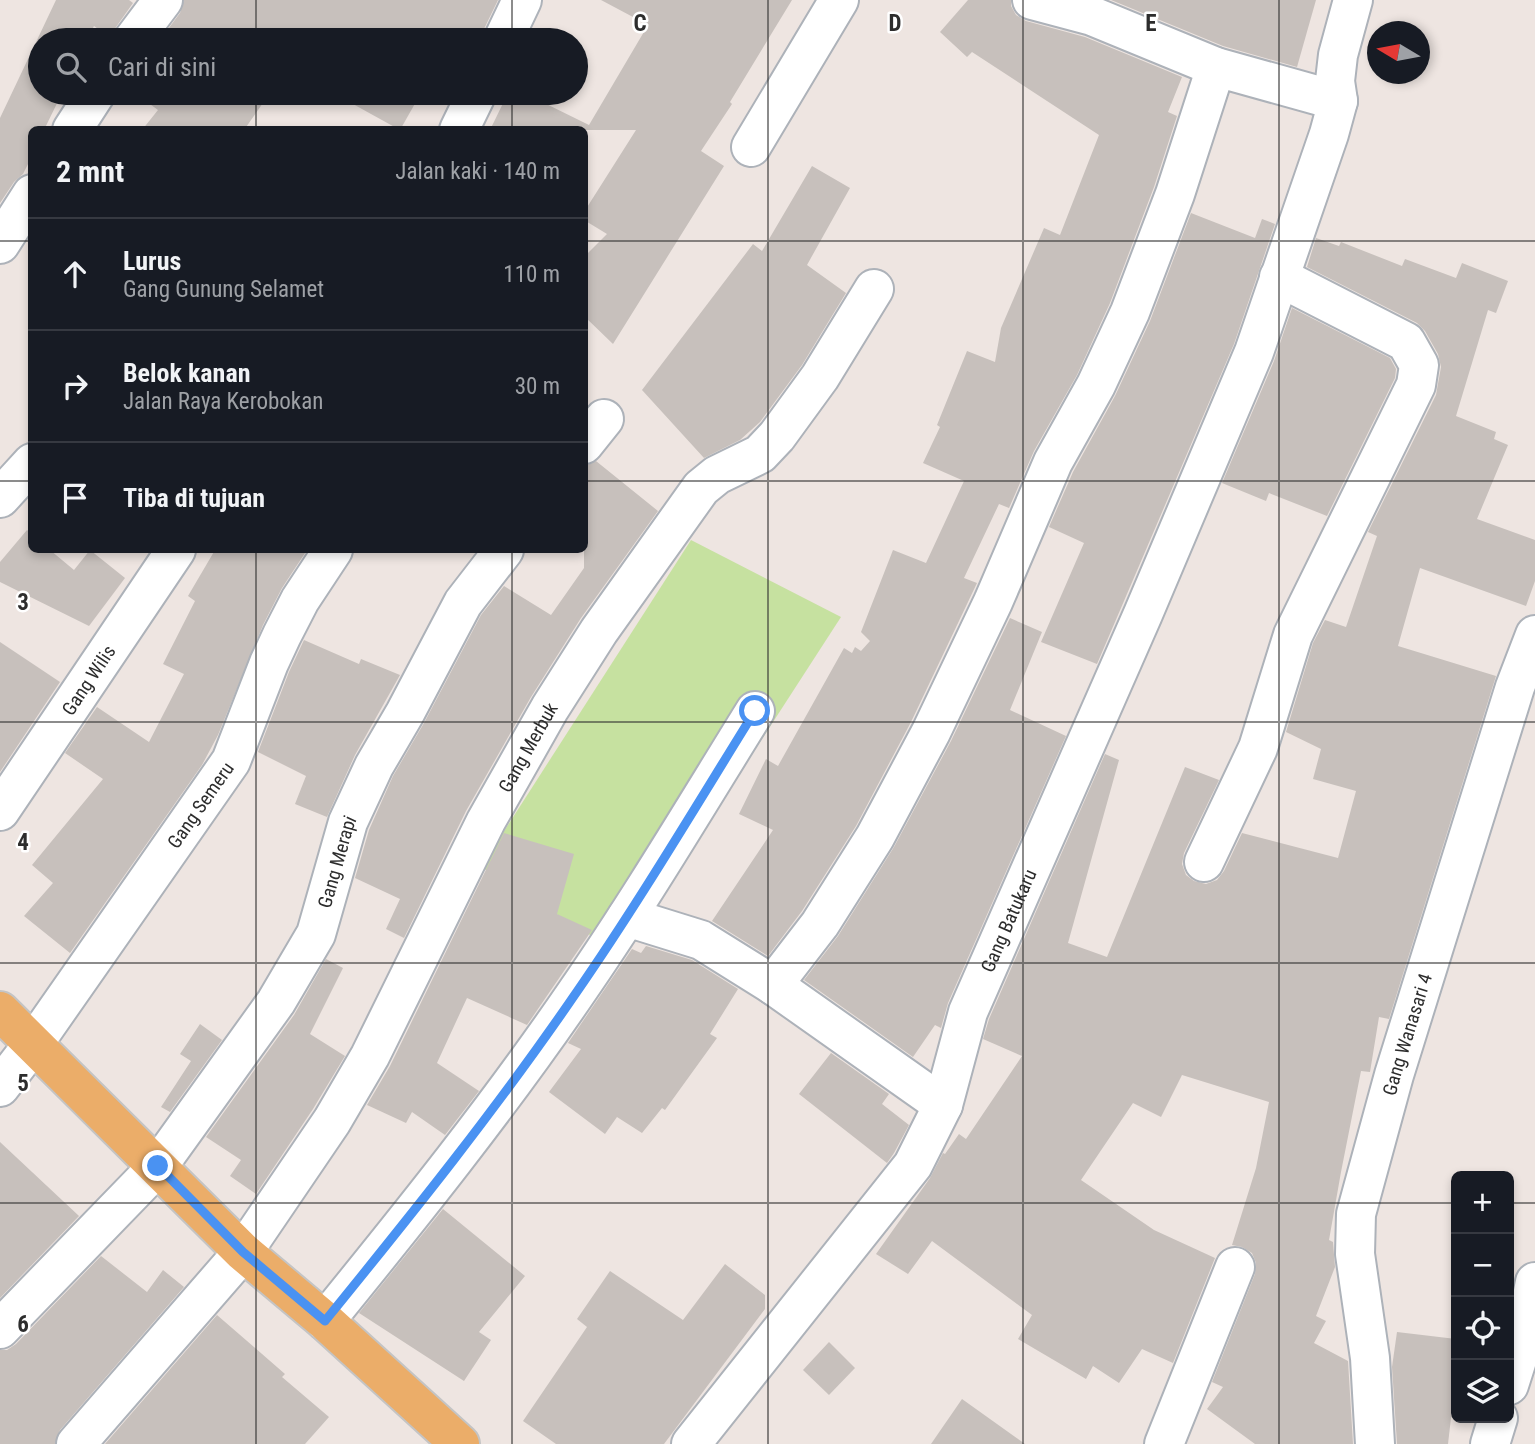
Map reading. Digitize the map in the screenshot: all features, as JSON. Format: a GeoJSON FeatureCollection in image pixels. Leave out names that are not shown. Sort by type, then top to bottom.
{"type":"FeatureCollection","features":[{"type":"Feature","properties":{"kind":"main road"},"geometry":{"type":"LineString","coordinates":[[0,1011],[243,1252],[325,1321],[460,1444]]}},
{"type":"Feature","properties":{"kind":"street"},"geometry":{"type":"LineString","coordinates":[[142,28],[163,0]]}},
{"type":"Feature","properties":{"kind":"street"},"geometry":{"type":"LineString","coordinates":[[509,28],[522,0]]}},
{"type":"Feature","properties":{"kind":"street"},"geometry":{"type":"LineString","coordinates":[[751,146],[839,0]]}},
{"type":"Feature","properties":{"kind":"street"},"geometry":{"type":"LineString","coordinates":[[1032,0],[1095,8],[1216,67],[1338,101]]}},
{"type":"Feature","properties":{"kind":"street","name":"Gang Batukaru"},"geometry":{"type":"LineString","coordinates":[[691,1444],[913,1165],[943,1105],[968,1012],[1143,614],[1254,352],[1329,134],[1338,101],[1335,81],[1338,55],[1353,0]]}},
{"type":"Feature","properties":{"kind":"street"},"geometry":{"type":"LineString","coordinates":[[773,985],[821,924],[875,837],[931,732],[993,602],[1053,462],[1096,385],[1130,312],[1175,194],[1216,67]]}},
{"type":"Feature","properties":{"kind":"street"},"geometry":{"type":"LineString","coordinates":[[75,126],[88,105]]}},
{"type":"Feature","properties":{"kind":"street"},"geometry":{"type":"LineString","coordinates":[[461,126],[471,105]]}},
{"type":"Feature","properties":{"kind":"street"},"geometry":{"type":"LineString","coordinates":[[0,244],[28,200]]}},
{"type":"Feature","properties":{"kind":"street"},"geometry":{"type":"LineString","coordinates":[[1204,862],[1258,748],[1293,635],[1416,385],[1419,365],[1406,342],[1279,277]]}},
{"type":"Feature","properties":{"kind":"street","name":"Gang Merbuk"},"geometry":{"type":"LineString","coordinates":[[76,1444],[243,1252],[332,1121],[370,1056],[486,821],[550,708],[599,631],[701,488],[717,475],[760,454],[777,436],[820,377],[874,289]]}},
{"type":"Feature","properties":{"kind":"street"},"geometry":{"type":"LineString","coordinates":[[0,498],[28,467]]}},
{"type":"Feature","properties":{"kind":"street","name":"Gang Wilis"},"geometry":{"type":"LineString","coordinates":[[0,811],[174,553]]}},
{"type":"Feature","properties":{"kind":"street","name":"Gang Semeru"},"geometry":{"type":"LineString","coordinates":[[0,1087],[34,1043],[231,761],[269,663],[300,600],[331,553]]}},
{"type":"Feature","properties":{"kind":"street","name":"Gang Merapi"},"geometry":{"type":"LineString","coordinates":[[0,1329],[158,1166],[276,1002],[316,934],[348,822],[374,766],[463,603],[502,553]]}},
{"type":"Feature","properties":{"kind":"street","name":"Gang Wanasari 4"},"geometry":{"type":"LineString","coordinates":[[1375,1444],[1369,1348],[1355,1254],[1356,1214],[1394,1075],[1515,687],[1535,635]]}},
{"type":"Feature","properties":{"kind":"street"},"geometry":{"type":"LineString","coordinates":[[325,1321],[459,1155],[577,993],[755,711]]}},
{"type":"Feature","properties":{"kind":"street"},"geometry":{"type":"LineString","coordinates":[[627,917],[701,940],[773,985],[943,1105]]}},
{"type":"Feature","properties":{"kind":"street"},"geometry":{"type":"LineString","coordinates":[[1164,1444],[1235,1267]]}},
{"type":"Feature","properties":{"kind":"street"},"geometry":{"type":"LineString","coordinates":[[1514,1369],[1523,1341],[1535,1282]]}},
{"type":"Feature","properties":{"kind":"street"},"geometry":{"type":"LineString","coordinates":[[1490,1444],[1496,1423]]}},
{"type":"Feature","properties":{"kind":"green space"},"geometry":{"type":"Polygon","coordinates":[[[691,540],[841,617],[622,955],[481,867],[691,540]]]}},
{"type":"Feature","properties":{"kind":"building"},"geometry":{"type":"Polygon","coordinates":[[[56,0],[129,0],[133,3],[116,28],[43,28],[56,0]]]}},
{"type":"Feature","properties":{"kind":"building"},"geometry":{"type":"Polygon","coordinates":[[[184,0],[498,0],[484,28],[169,28],[180,13],[184,0]]]}},
{"type":"Feature","properties":{"kind":"building"},"geometry":{"type":"Polygon","coordinates":[[[601,0],[792,0],[730,102],[732,104],[701,151],[724,166],[613,344],[588,320],[588,253],[607,234],[588,222],[588,206],[636,130],[588,130],[588,126],[492,126],[502,105],[548,105],[589,125],[648,25],[601,0]]]}},
{"type":"Feature","properties":{"kind":"building"},"geometry":{"type":"Polygon","coordinates":[[[968,0],[1011,0],[1016,15],[1026,21],[1085,37],[1182,77],[1168,112],[1177,116],[1154,187],[1110,303],[1077,375],[1034,451],[1009,508],[999,504],[964,578],[977,583],[911,722],[856,826],[802,911],[768,956],[712,921],[773,830],[739,814],[766,759],[778,766],[844,648],[852,653],[855,647],[861,651],[870,641],[861,632],[893,550],[926,563],[964,481],[923,463],[940,427],[937,425],[967,351],[995,362],[1001,328],[1044,228],[1060,235],[1099,135],[972,52],[967,57],[940,32],[968,0]]]}},
{"type":"Feature","properties":{"kind":"building"},"geometry":{"type":"Polygon","coordinates":[[[1111,0],[1316,0],[1297,67],[1223,46],[1111,0]]]}},
{"type":"Feature","properties":{"kind":"building"},"geometry":{"type":"Polygon","coordinates":[[[28,59],[28,105],[56,105],[46,126],[28,126],[28,164],[0,203],[0,118],[28,59]]]}},
{"type":"Feature","properties":{"kind":"building"},"geometry":{"type":"Polygon","coordinates":[[[151,105],[262,105],[247,126],[145,126],[158,110],[151,105]]]}},
{"type":"Feature","properties":{"kind":"building"},"geometry":{"type":"Polygon","coordinates":[[[355,105],[414,105],[402,126],[393,126],[355,105]]]}},
{"type":"Feature","properties":{"kind":"building"},"geometry":{"type":"Polygon","coordinates":[[[812,166],[850,188],[807,265],[846,293],[802,365],[760,422],[740,440],[704,458],[642,390],[753,244],[762,251],[812,166]]]}},
{"type":"Feature","properties":{"kind":"building"},"geometry":{"type":"Polygon","coordinates":[[[1191,213],[1255,238],[1262,219],[1275,224],[1234,344],[1097,664],[1041,642],[1084,543],[1049,527],[1073,472],[1115,396],[1150,321],[1191,213]]]}},
{"type":"Feature","properties":{"kind":"building"},"geometry":{"type":"Polygon","coordinates":[[[1316,238],[1339,246],[1341,242],[1402,266],[1405,259],[1456,278],[1462,263],[1508,281],[1496,313],[1488,310],[1456,416],[1496,432],[1494,439],[1508,445],[1477,519],[1535,540],[1535,581],[1526,606],[1420,568],[1398,646],[1496,676],[1389,1019],[1379,1017],[1370,1072],[1361,1071],[1341,1172],[1329,1240],[1333,1242],[1335,1267],[1316,1316],[1326,1321],[1314,1343],[1348,1361],[1353,1444],[1255,1444],[1207,1409],[1223,1387],[1212,1382],[1255,1274],[1256,1263],[1252,1253],[1232,1245],[1256,1168],[1269,1102],[1182,1075],[1161,1117],[1133,1103],[1081,1180],[1154,1230],[1215,1258],[1173,1363],[1142,1349],[1119,1383],[1093,1366],[1086,1379],[1018,1339],[1032,1315],[932,1241],[908,1274],[876,1254],[930,1178],[943,1153],[945,1154],[959,1134],[966,1139],[1022,1056],[983,1039],[989,1019],[1105,754],[1119,760],[1068,943],[1107,957],[1185,767],[1219,780],[1184,853],[1182,864],[1186,875],[1194,881],[1206,884],[1217,880],[1242,833],[1338,858],[1356,791],[1313,779],[1321,749],[1286,732],[1313,643],[1325,620],[1346,627],[1377,536],[1368,532],[1436,395],[1441,367],[1438,354],[1425,331],[1417,323],[1307,267],[1316,238]]]}},
{"type":"Feature","properties":{"kind":"building"},"geometry":{"type":"Polygon","coordinates":[[[1292,308],[1390,358],[1396,369],[1395,378],[1327,516],[1269,493],[1266,501],[1222,483],[1274,361],[1292,308]]]}},
{"type":"Feature","properties":{"kind":"building"},"geometry":{"type":"Polygon","coordinates":[[[596,461],[658,511],[581,618],[531,697],[466,811],[404,938],[386,929],[400,899],[355,878],[369,830],[393,776],[481,615],[504,586],[551,615],[584,568],[584,553],[588,553],[588,464],[596,461]]]}},
{"type":"Feature","properties":{"kind":"building"},"geometry":{"type":"Polygon","coordinates":[[[27,530],[28,553],[54,553],[74,570],[88,553],[94,553],[125,578],[89,626],[0,582],[0,562],[27,530]]]}},
{"type":"Feature","properties":{"kind":"building"},"geometry":{"type":"Polygon","coordinates":[[[213,553],[305,553],[282,588],[263,625],[218,735],[202,765],[70,953],[24,916],[53,883],[32,865],[103,779],[65,753],[97,707],[149,742],[184,674],[163,664],[195,601],[188,596],[213,553]]]}},
{"type":"Feature","properties":{"kind":"building"},"geometry":{"type":"Polygon","coordinates":[[[1010,618],[1042,632],[1010,710],[1066,736],[948,1003],[941,1028],[935,1025],[913,1057],[804,980],[838,936],[894,847],[951,741],[1010,618]]]}},
{"type":"Feature","properties":{"kind":"building"},"geometry":{"type":"Polygon","coordinates":[[[304,640],[359,664],[361,659],[400,675],[355,755],[327,817],[295,804],[306,776],[258,752],[304,640]]]}},
{"type":"Feature","properties":{"kind":"building"},"geometry":{"type":"Polygon","coordinates":[[[0,642],[60,682],[0,772],[0,642]]]}},
{"type":"Feature","properties":{"kind":"building"},"geometry":{"type":"Polygon","coordinates":[[[504,833],[574,854],[557,914],[592,930],[527,1025],[467,998],[437,1063],[479,1091],[445,1135],[412,1112],[406,1123],[367,1105],[390,1066],[504,833]]]}},
{"type":"Feature","properties":{"kind":"building"},"geometry":{"type":"Polygon","coordinates":[[[646,946],[692,960],[738,989],[710,1034],[717,1038],[665,1110],[662,1108],[642,1133],[617,1117],[605,1134],[549,1092],[581,1049],[568,1043],[632,949],[641,953],[646,946]]]}},
{"type":"Feature","properties":{"kind":"building"},"geometry":{"type":"Polygon","coordinates":[[[326,959],[343,968],[310,1034],[345,1056],[256,1194],[230,1176],[241,1160],[206,1137],[294,1015],[326,959]]]}},
{"type":"Feature","properties":{"kind":"building"},"geometry":{"type":"Polygon","coordinates":[[[200,1024],[222,1040],[170,1112],[161,1107],[191,1061],[180,1054],[200,1024]]]}},
{"type":"Feature","properties":{"kind":"building"},"geometry":{"type":"Polygon","coordinates":[[[831,1053],[889,1094],[882,1104],[909,1125],[887,1163],[799,1094],[831,1053]]]}},
{"type":"Feature","properties":{"kind":"building"},"geometry":{"type":"Polygon","coordinates":[[[0,1142],[79,1216],[0,1298],[0,1142]]]}},
{"type":"Feature","properties":{"kind":"building"},"geometry":{"type":"Polygon","coordinates":[[[443,1209],[525,1276],[479,1332],[491,1340],[464,1381],[359,1313],[443,1209]]]}},
{"type":"Feature","properties":{"kind":"building"},"geometry":{"type":"Polygon","coordinates":[[[101,1256],[147,1292],[163,1270],[184,1287],[60,1430],[55,1444],[0,1444],[0,1350],[7,1350],[16,1344],[101,1256]]]}},
{"type":"Feature","properties":{"kind":"building"},"geometry":{"type":"Polygon","coordinates":[[[725,1264],[765,1295],[765,1309],[664,1444],[556,1444],[523,1421],[587,1327],[577,1319],[610,1271],[683,1320],[725,1264]]]}},
{"type":"Feature","properties":{"kind":"building"},"geometry":{"type":"Polygon","coordinates":[[[217,1315],[285,1374],[282,1377],[329,1417],[305,1444],[105,1444],[217,1315]]]}},
{"type":"Feature","properties":{"kind":"building"},"geometry":{"type":"Polygon","coordinates":[[[1397,1332],[1451,1338],[1451,1418],[1448,1444],[1397,1444],[1392,1367],[1397,1332]]]}},
{"type":"Feature","properties":{"kind":"building"},"geometry":{"type":"Polygon","coordinates":[[[829,1342],[855,1368],[829,1395],[803,1370],[829,1342]]]}},
{"type":"Feature","properties":{"kind":"building"},"geometry":{"type":"Polygon","coordinates":[[[962,1399],[1025,1444],[931,1444],[962,1399]]]}},
{"type":"Feature","properties":{"kind":"route"},"geometry":{"type":"LineString","coordinates":[[158,1166],[243,1252],[325,1321],[459,1155],[577,993],[755,711]]}}]}
